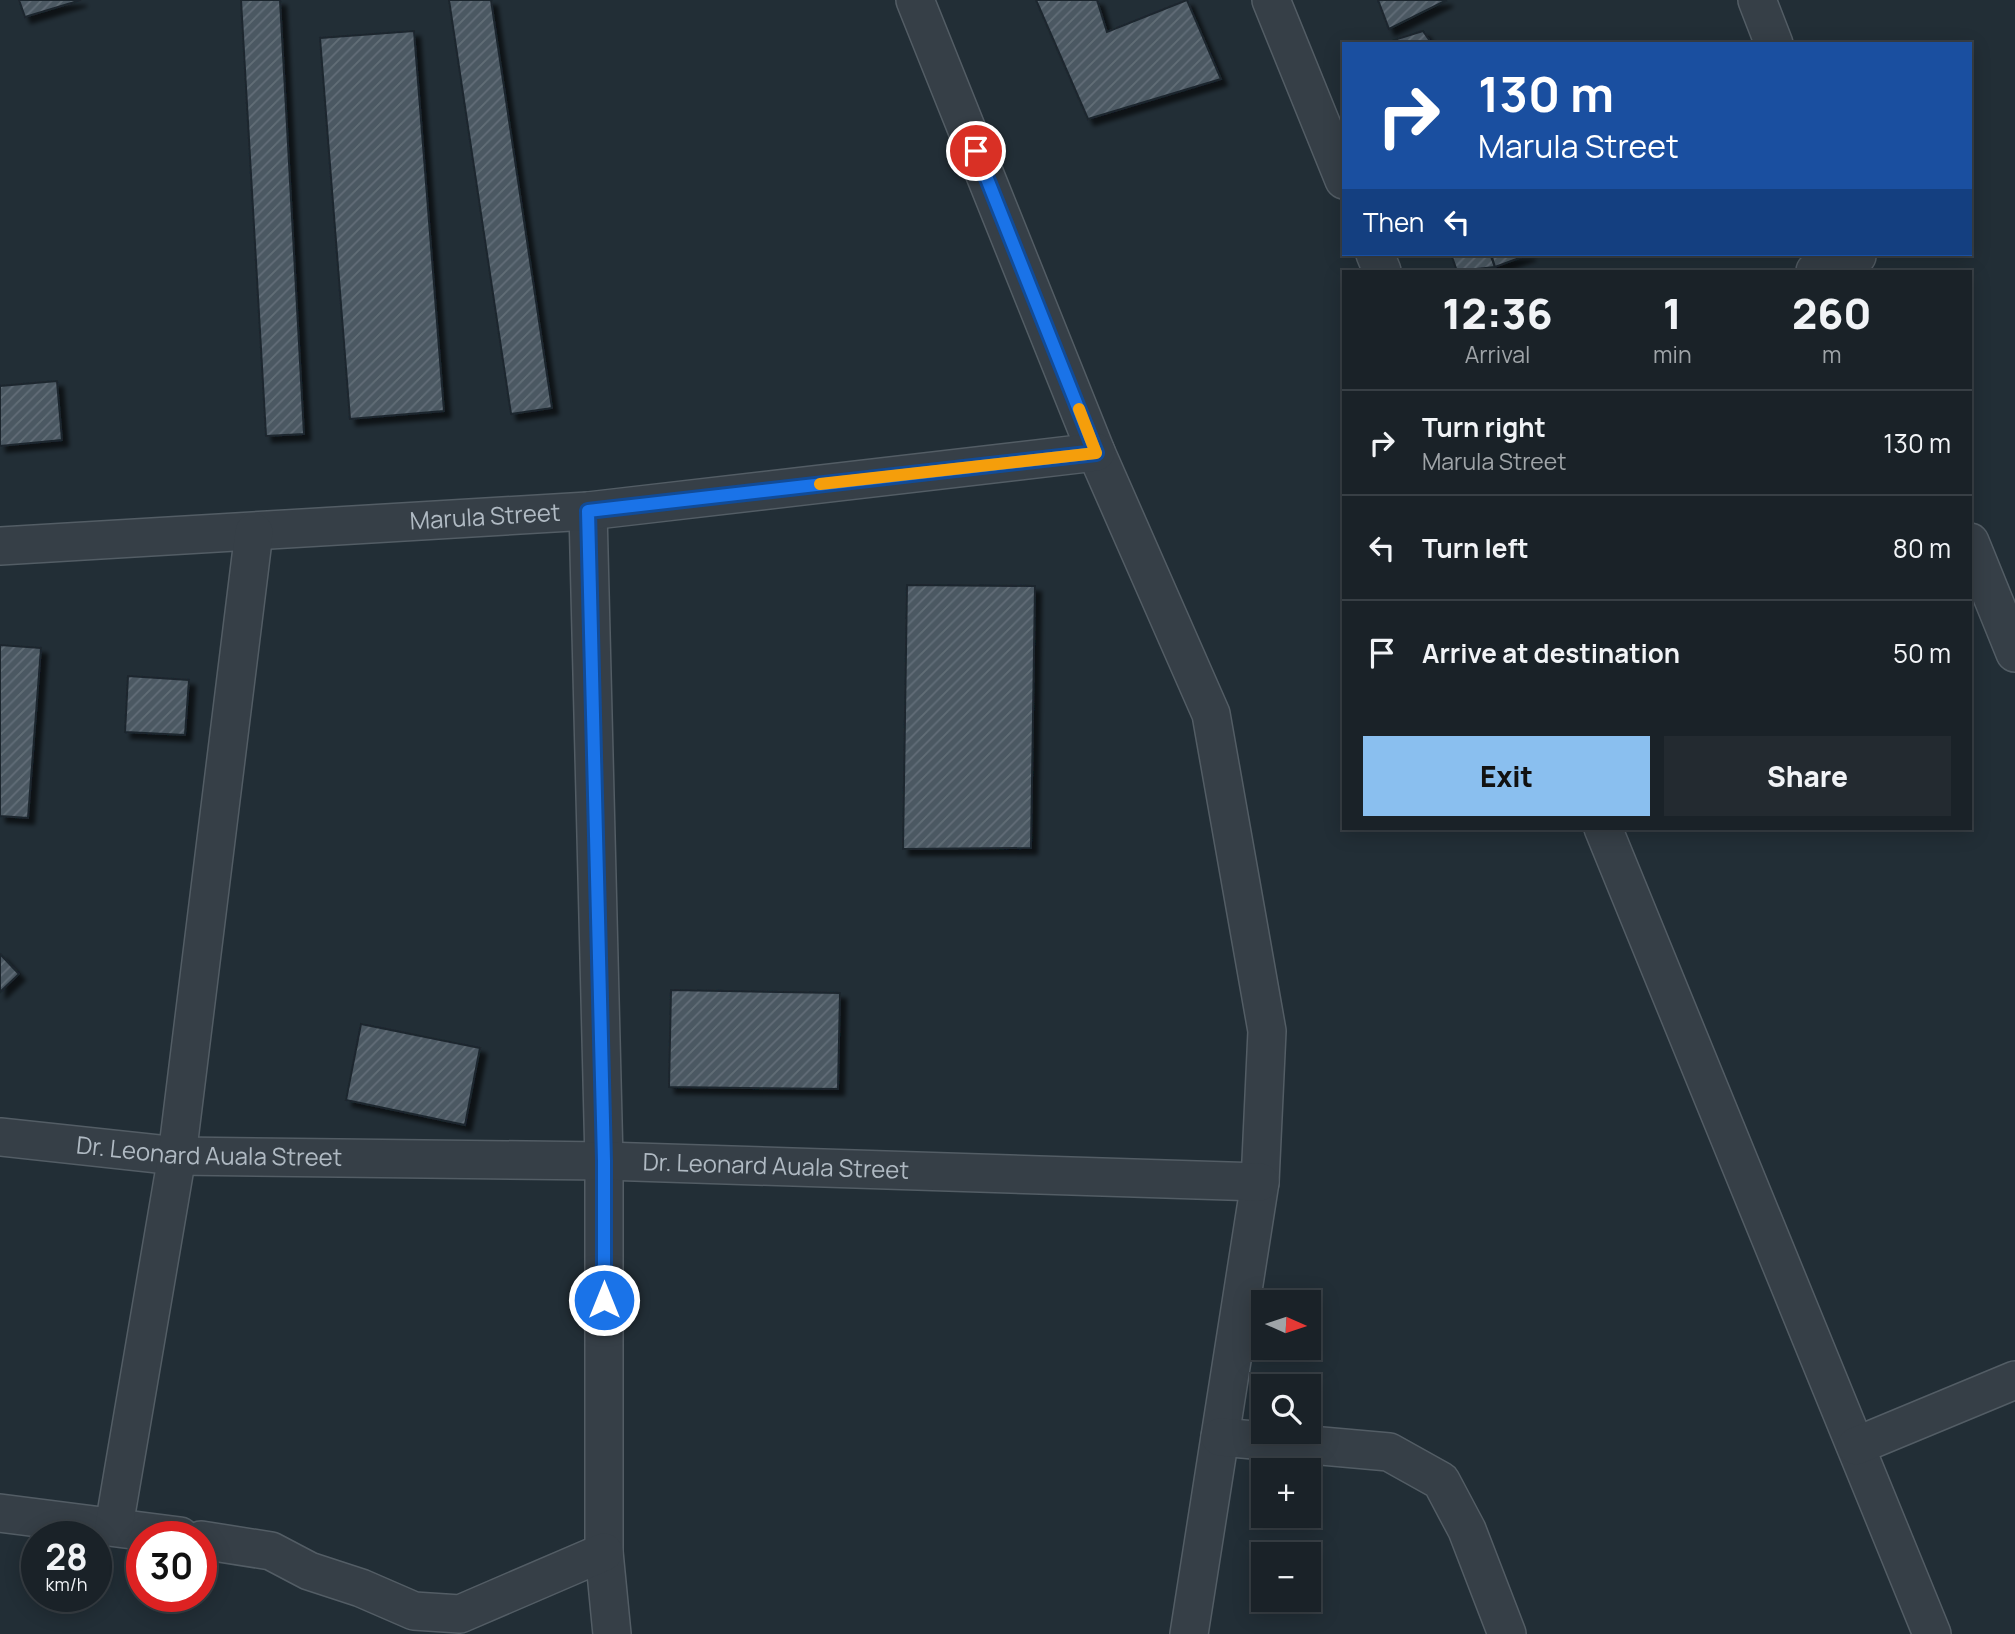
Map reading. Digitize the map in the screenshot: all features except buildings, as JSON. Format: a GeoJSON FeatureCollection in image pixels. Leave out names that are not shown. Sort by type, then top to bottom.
{"type":"FeatureCollection","features":[{"type":"Feature","properties":{"kind":"street"},"geometry":{"type":"LineString","coordinates":[[915,0],[1096,453],[1211,714],[1267,1031],[1260,1182],[1189,1634]]}},
{"type":"Feature","properties":{"kind":"street"},"geometry":{"type":"LineString","coordinates":[[1271,0],[1342,175]]}},
{"type":"Feature","properties":{"kind":"street"},"geometry":{"type":"LineString","coordinates":[[1757,0],[1773,42]]}},
{"type":"Feature","properties":{"kind":"street"},"geometry":{"type":"LineString","coordinates":[[1819,270],[1858,260]]}},
{"type":"Feature","properties":{"kind":"street","name":"Marula Street"},"geometry":{"type":"LineString","coordinates":[[0,546],[588,511],[1096,453]]}},
{"type":"Feature","properties":{"kind":"street"},"geometry":{"type":"LineString","coordinates":[[588,511],[604,1161],[604,1552],[612,1634]]}},
{"type":"Feature","properties":{"kind":"street"},"geometry":{"type":"LineString","coordinates":[[114,1526],[177,1156],[254,532]]}},
{"type":"Feature","properties":{"kind":"street"},"geometry":{"type":"LineString","coordinates":[[1972,547],[2015,653]]}},
{"type":"Feature","properties":{"kind":"street"},"geometry":{"type":"LineString","coordinates":[[1604,830],[1932,1634]]}},
{"type":"Feature","properties":{"kind":"street","name":"Dr. Leonard Auala Street"},"geometry":{"type":"LineString","coordinates":[[0,1137],[177,1156],[604,1161],[1260,1182]]}},
{"type":"Feature","properties":{"kind":"street"},"geometry":{"type":"LineString","coordinates":[[1856,1446],[2015,1380]]}},
{"type":"Feature","properties":{"kind":"street"},"geometry":{"type":"LineString","coordinates":[[1220,1437],[1389,1452],[1441,1481],[1466,1530],[1507,1634]]}},
{"type":"Feature","properties":{"kind":"street"},"geometry":{"type":"LineString","coordinates":[[0,1513],[126,1528]]}},
{"type":"Feature","properties":{"kind":"street"},"geometry":{"type":"LineString","coordinates":[[217,1543],[271,1551],[309,1571],[361,1588],[419,1622],[460,1614],[604,1552]]}},
{"type":"Feature","properties":{"kind":"slow traffic"},"geometry":{"type":"LineString","coordinates":[[820,484],[1096,453],[1079,409]]}},
{"type":"Feature","properties":{"kind":"route"},"geometry":{"type":"LineString","coordinates":[[604,1300],[604,1161],[588,511],[1096,453],[976,151]]}}]}
